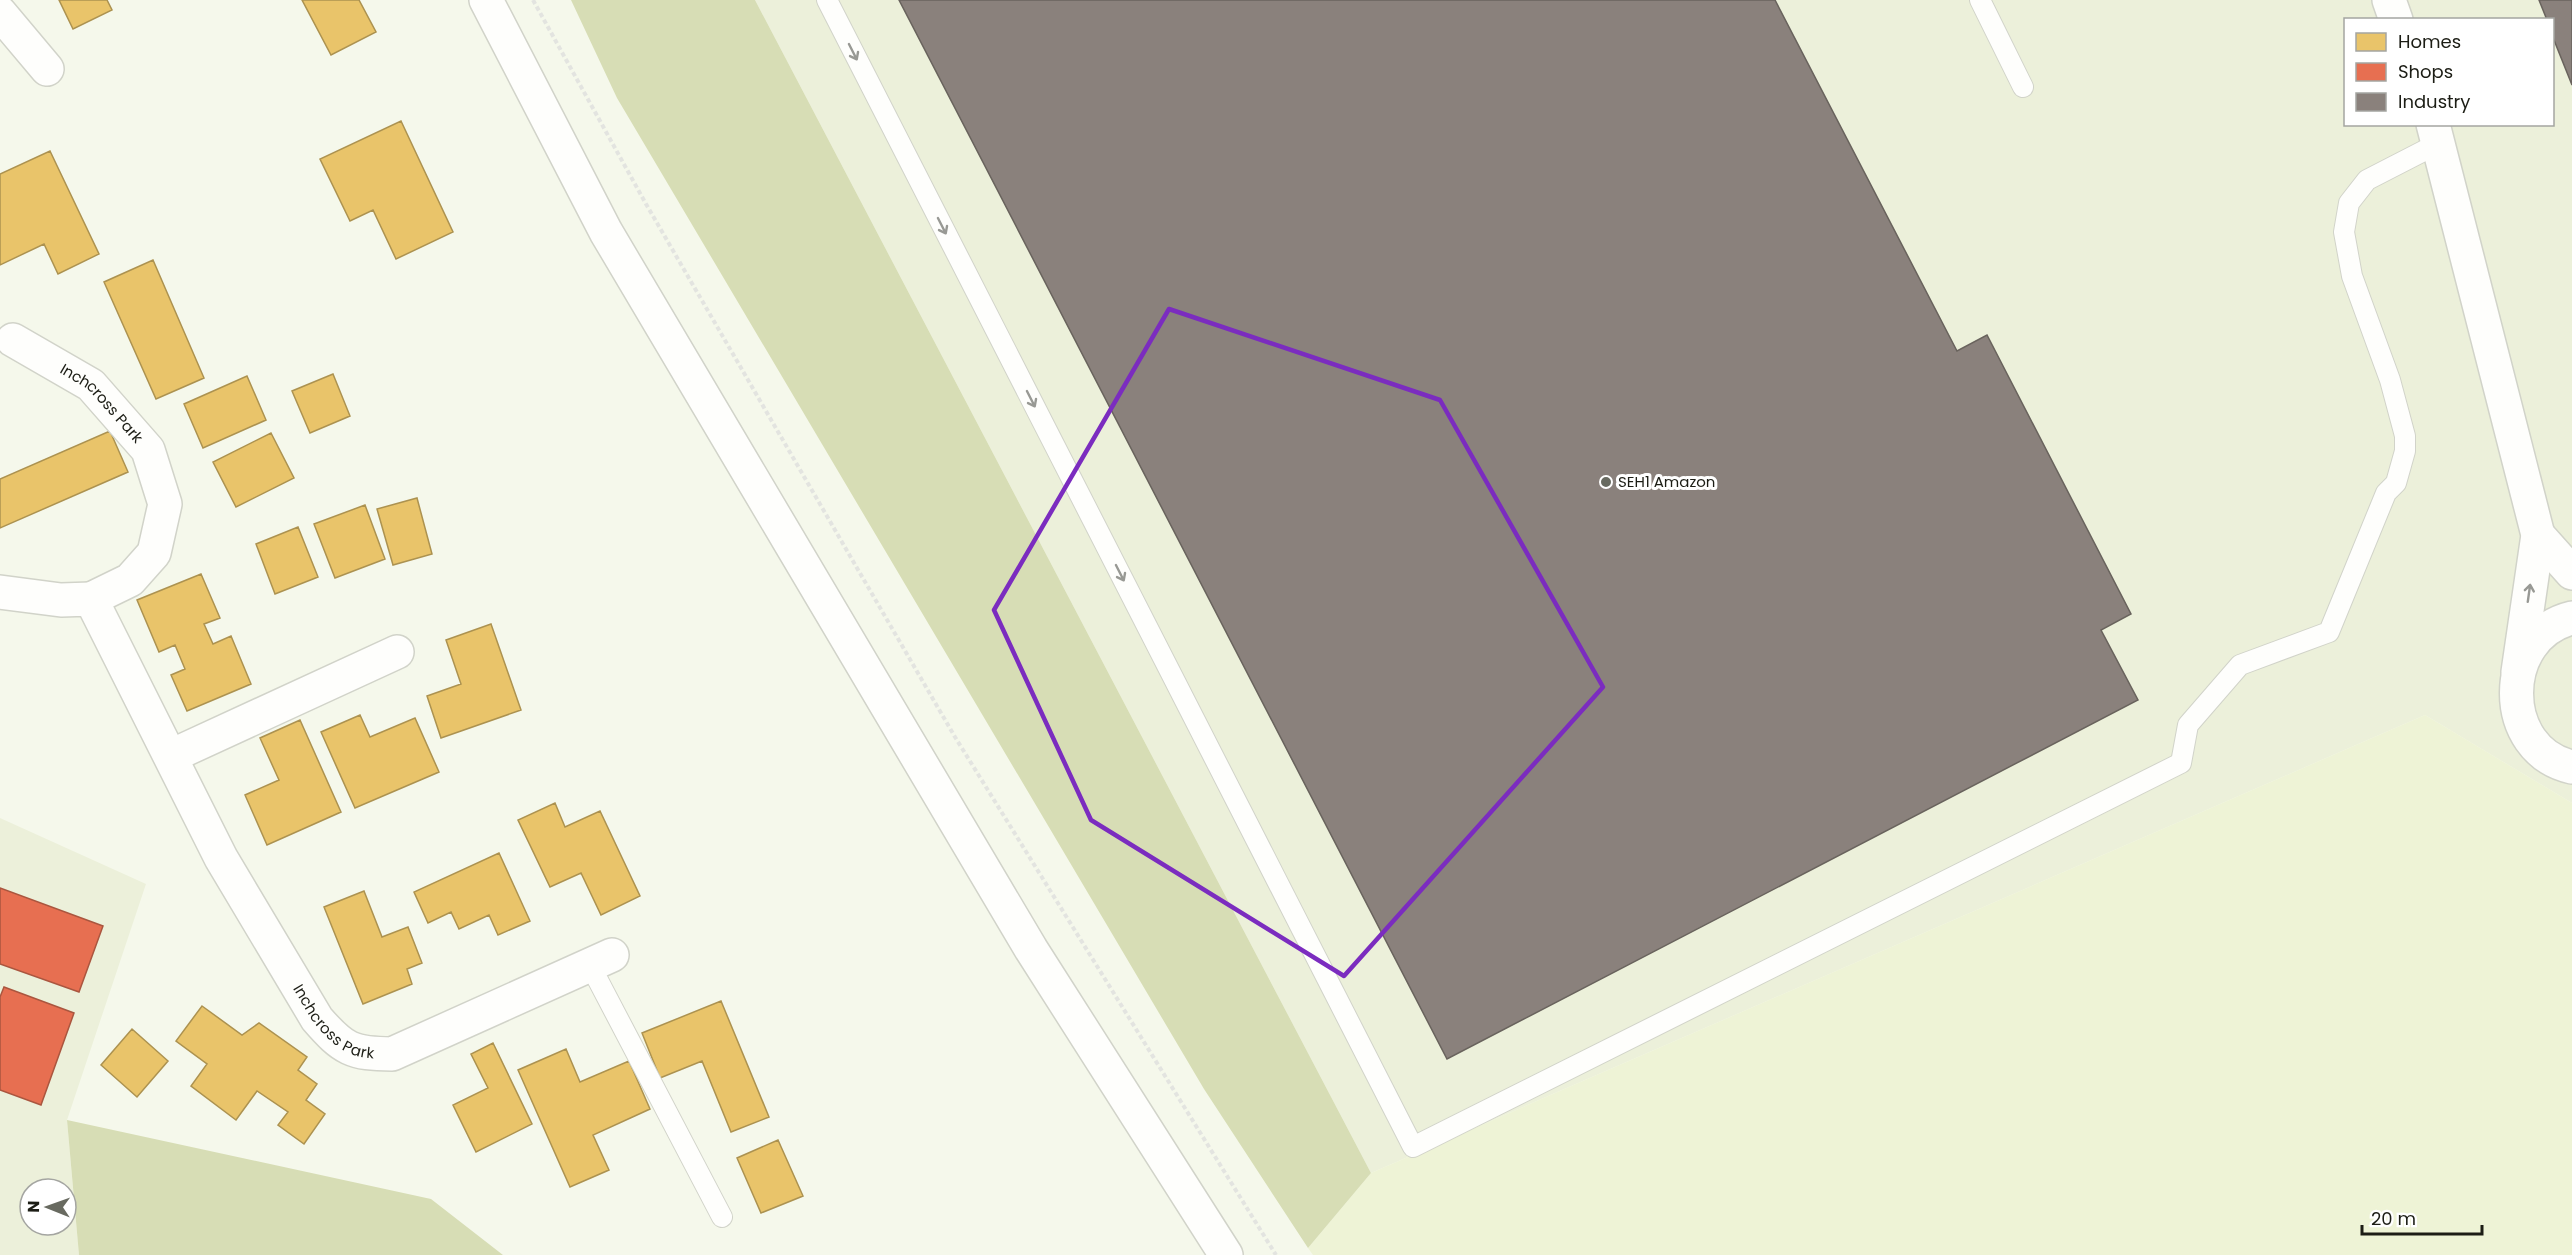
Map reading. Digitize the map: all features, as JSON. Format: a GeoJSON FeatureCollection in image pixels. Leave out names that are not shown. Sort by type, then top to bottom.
{"type":"FeatureCollection","features":[{"type":"Feature","properties":{"kind":"street"},"geometry":{"type":"LineString","coordinates":[[486,0],[606,232],[1030,949],[1226,1255]]}},
{"type":"Feature","properties":{"kind":"street"},"geometry":{"type":"LineString","coordinates":[[2389,0],[2395,18]]}},
{"type":"Feature","properties":{"kind":"street"},"geometry":{"type":"LineString","coordinates":[[0,13],[48,69]]}},
{"type":"Feature","properties":{"kind":"street"},"geometry":{"type":"LineString","coordinates":[[2436,134],[2538,535],[2515,695],[2520,718],[2530,739],[2547,756],[2571,769]]}},
{"type":"Feature","properties":{"kind":"street","name":"Inchcross Park"},"geometry":{"type":"LineString","coordinates":[[0,592],[61,600],[92,599],[130,580],[154,553],[165,504],[148,450],[91,385],[14,340]]}},
{"type":"Feature","properties":{"kind":"street"},"geometry":{"type":"LineString","coordinates":[[2538,535],[2572,573]]}},
{"type":"Feature","properties":{"kind":"street","name":"Inchcross Park"},"geometry":{"type":"LineString","coordinates":[[92,599],[221,858],[317,1019],[337,1042],[366,1054],[392,1054],[601,960]]}},
{"type":"Feature","properties":{"kind":"street"},"geometry":{"type":"LineString","coordinates":[[2518,672],[2527,650],[2544,632],[2572,618]]}},
{"type":"Feature","properties":{"kind":"street"},"geometry":{"type":"LineString","coordinates":[[171,756],[397,652]]}},
{"type":"Feature","properties":{"kind":"lane"},"geometry":{"type":"LineString","coordinates":[[827,0],[1413,1147],[2181,763],[2188,725],[2240,665],[2329,632],[2386,493],[2396,483],[2405,451],[2405,436],[2390,380],[2352,276],[2344,232],[2349,203],[2367,180],[2436,134]]}},
{"type":"Feature","properties":{"kind":"lane"},"geometry":{"type":"LineString","coordinates":[[1980,0],[2023,87]]}},
{"type":"Feature","properties":{"kind":"lane"},"geometry":{"type":"LineString","coordinates":[[601,960],[722,1216]]}},
{"type":"Feature","properties":{"kind":"path"},"geometry":{"type":"LineString","coordinates":[[533,0],[645,204],[955,737],[1276,1255]]}},
{"type":"Feature","properties":{"kind":"highlighted area"},"geometry":{"type":"Polygon","coordinates":[[[1169,309],[1440,400],[1603,687],[1344,976],[1091,820],[994,610],[1169,309]]]}},
{"type":"Feature","properties":{"kind":"shaded area"},"geometry":{"type":"Polygon","coordinates":[[[755,0],[2572,0],[2572,803],[2425,715],[1371,1173],[755,0]]]}},
{"type":"Feature","properties":{"kind":"shaded area"},"geometry":{"type":"Polygon","coordinates":[[[2425,715],[2572,803],[2572,1255],[1313,1255],[1308,1248],[1371,1173],[2425,715]]]}},
{"type":"Feature","properties":{"kind":"shaded area"},"geometry":{"type":"Polygon","coordinates":[[[0,818],[146,884],[67,1120],[72,1177],[18,1177],[18,1237],[77,1237],[79,1255],[0,1255],[0,818]]]}},
{"type":"Feature","properties":{"kind":"green space"},"geometry":{"type":"Polygon","coordinates":[[[571,0],[755,0],[1371,1173],[1308,1248],[1204,1089],[617,98],[571,0]]]}},
{"type":"Feature","properties":{"kind":"green space"},"geometry":{"type":"Polygon","coordinates":[[[67,1120],[431,1199],[503,1255],[79,1255],[78,1177],[72,1177],[67,1120]]]}},
{"type":"Feature","properties":{"kind":"building: Homes"},"geometry":{"type":"Polygon","coordinates":[[[59,0],[107,0],[112,10],[73,29],[59,0]]]}},
{"type":"Feature","properties":{"kind":"building: Homes"},"geometry":{"type":"Polygon","coordinates":[[[302,0],[359,0],[376,32],[331,55],[302,0]]]}},
{"type":"Feature","properties":{"kind":"building: Homes"},"geometry":{"type":"Polygon","coordinates":[[[401,121],[453,232],[396,259],[373,210],[350,221],[320,159],[401,121]]]}},
{"type":"Feature","properties":{"kind":"building: Homes"},"geometry":{"type":"Polygon","coordinates":[[[50,151],[99,254],[58,274],[44,244],[0,265],[0,174],[50,151]]]}},
{"type":"Feature","properties":{"kind":"building: Homes"},"geometry":{"type":"Polygon","coordinates":[[[153,260],[204,378],[156,399],[104,282],[153,260]]]}},
{"type":"Feature","properties":{"kind":"building: Homes"},"geometry":{"type":"Polygon","coordinates":[[[333,374],[350,416],[310,433],[292,391],[333,374]]]}},
{"type":"Feature","properties":{"kind":"building: Homes"},"geometry":{"type":"Polygon","coordinates":[[[247,376],[266,420],[203,448],[184,404],[247,376]]]}},
{"type":"Feature","properties":{"kind":"building: Homes"},"geometry":{"type":"Polygon","coordinates":[[[110,431],[128,472],[0,528],[0,479],[110,431]]]}},
{"type":"Feature","properties":{"kind":"building: Homes"},"geometry":{"type":"Polygon","coordinates":[[[271,433],[294,478],[236,507],[213,462],[271,433]]]}},
{"type":"Feature","properties":{"kind":"building: Homes"},"geometry":{"type":"Polygon","coordinates":[[[417,498],[432,554],[393,565],[377,509],[417,498]]]}},
{"type":"Feature","properties":{"kind":"building: Homes"},"geometry":{"type":"Polygon","coordinates":[[[365,505],[385,559],[335,578],[314,524],[365,505]]]}},
{"type":"Feature","properties":{"kind":"building: Homes"},"geometry":{"type":"Polygon","coordinates":[[[298,527],[318,577],[275,594],[256,544],[298,527]]]}},
{"type":"Feature","properties":{"kind":"building: Homes"},"geometry":{"type":"Polygon","coordinates":[[[201,574],[220,618],[204,624],[213,644],[231,636],[251,684],[187,711],[171,675],[185,669],[175,645],[159,652],[137,600],[201,574]]]}},
{"type":"Feature","properties":{"kind":"building: Homes"},"geometry":{"type":"Polygon","coordinates":[[[491,624],[521,710],[441,738],[427,696],[461,684],[446,640],[491,624]]]}},
{"type":"Feature","properties":{"kind":"building: Homes"},"geometry":{"type":"Polygon","coordinates":[[[360,715],[370,737],[415,718],[439,772],[355,808],[321,732],[360,715]]]}},
{"type":"Feature","properties":{"kind":"building: Homes"},"geometry":{"type":"Polygon","coordinates":[[[300,720],[341,812],[267,845],[245,795],[279,780],[260,738],[300,720]]]}},
{"type":"Feature","properties":{"kind":"building: Homes"},"geometry":{"type":"Polygon","coordinates":[[[555,803],[565,827],[600,811],[640,896],[601,915],[581,873],[550,887],[518,820],[555,803]]]}},
{"type":"Feature","properties":{"kind":"building: Homes"},"geometry":{"type":"Polygon","coordinates":[[[499,853],[530,921],[498,935],[489,915],[459,929],[451,912],[428,923],[414,892],[499,853]]]}},
{"type":"Feature","properties":{"kind":"building: Homes"},"geometry":{"type":"Polygon","coordinates":[[[364,891],[382,937],[408,927],[422,963],[407,969],[412,984],[363,1004],[324,907],[364,891]]]}},
{"type":"Feature","properties":{"kind":"building: Homes"},"geometry":{"type":"Polygon","coordinates":[[[721,1001],[769,1117],[731,1132],[702,1061],[660,1078],[642,1033],[721,1001]]]}},
{"type":"Feature","properties":{"kind":"building: Homes"},"geometry":{"type":"Polygon","coordinates":[[[202,1006],[242,1035],[259,1023],[307,1057],[298,1070],[317,1084],[306,1100],[325,1114],[304,1144],[278,1125],[288,1112],[257,1091],[236,1120],[191,1086],[207,1064],[176,1041],[202,1006]]]}},
{"type":"Feature","properties":{"kind":"building: Homes"},"geometry":{"type":"Polygon","coordinates":[[[132,1029],[168,1061],[137,1097],[101,1065],[132,1029]]]}},
{"type":"Feature","properties":{"kind":"building: Homes"},"geometry":{"type":"Polygon","coordinates":[[[493,1043],[532,1124],[476,1152],[453,1105],[488,1088],[471,1054],[493,1043]]]}},
{"type":"Feature","properties":{"kind":"building: Homes"},"geometry":{"type":"Polygon","coordinates":[[[566,1049],[580,1082],[629,1061],[650,1109],[593,1135],[609,1170],[570,1187],[518,1070],[566,1049]]]}},
{"type":"Feature","properties":{"kind":"building: Homes"},"geometry":{"type":"Polygon","coordinates":[[[778,1140],[803,1196],[761,1213],[737,1158],[778,1140]]]}},
{"type":"Feature","properties":{"kind":"building: Shops"},"geometry":{"type":"Polygon","coordinates":[[[0,888],[103,926],[79,992],[0,964],[0,888]]]}},
{"type":"Feature","properties":{"kind":"building: Shops"},"geometry":{"type":"Polygon","coordinates":[[[4,987],[74,1013],[41,1105],[0,1090],[0,997],[4,987]]]}},
{"type":"Feature","properties":{"kind":"building: Industry","name":"SEH1 Amazon"},"geometry":{"type":"Polygon","coordinates":[[[899,0],[1775,0],[1957,351],[1987,335],[2131,614],[2101,630],[2138,700],[1447,1059],[899,0]]]}},
{"type":"Feature","properties":{"kind":"building: Industry"},"geometry":{"type":"Polygon","coordinates":[[[2539,0],[2572,0],[2572,85],[2554,40],[2554,18],[2546,18],[2539,0]]]}},
{"type":"Feature","properties":{"kind":"place","name":"SEH1 Amazon"},"geometry":{"type":"Point","coordinates":[1606,482]}}]}
